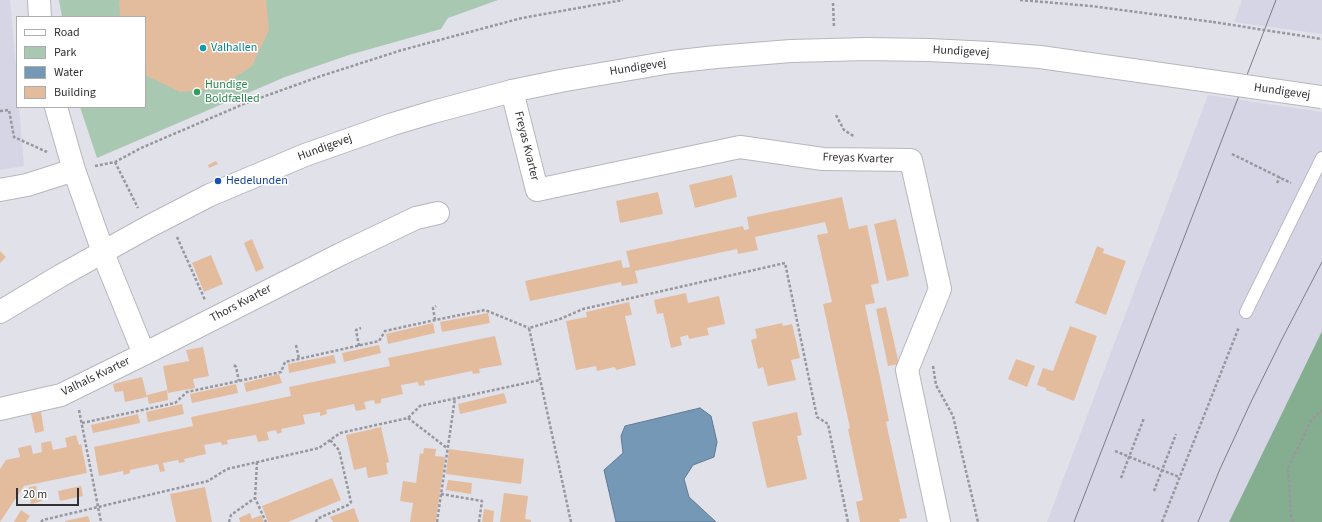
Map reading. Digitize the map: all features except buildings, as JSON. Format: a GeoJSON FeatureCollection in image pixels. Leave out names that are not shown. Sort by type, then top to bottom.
{"type":"FeatureCollection","features":[{"type":"Feature","properties":{"kind":"street"},"geometry":{"type":"LineString","coordinates":[[39,0],[40,16]]}},
{"type":"Feature","properties":{"kind":"street","name":"Hundigevej"},"geometry":{"type":"LineString","coordinates":[[0,312],[148,227],[210,195],[305,155],[393,124],[512,91],[670,62],[791,51],[867,49],[944,51],[1040,57],[1322,97]]}},
{"type":"Feature","properties":{"kind":"street","name":"Freyas Kvarter"},"geometry":{"type":"LineString","coordinates":[[512,91],[537,190],[740,147],[823,159],[911,160],[940,289],[906,370],[939,522]]}},
{"type":"Feature","properties":{"kind":"street"},"geometry":{"type":"LineString","coordinates":[[56,108],[72,163],[104,252],[144,354]]}},
{"type":"Feature","properties":{"kind":"street"},"geometry":{"type":"LineString","coordinates":[[0,190],[27,185],[72,163]]}},
{"type":"Feature","properties":{"kind":"street","name":"Thors Kvarter"},"geometry":{"type":"LineString","coordinates":[[144,354],[280,284],[416,218],[438,213]]}},
{"type":"Feature","properties":{"kind":"street","name":"Valhals Kvarter"},"geometry":{"type":"LineString","coordinates":[[0,409],[61,395],[144,354]]}},
{"type":"Feature","properties":{"kind":"lane"},"geometry":{"type":"LineString","coordinates":[[1246,312],[1322,158]]}},
{"type":"Feature","properties":{"kind":"path"},"geometry":{"type":"LineString","coordinates":[[0,111],[9,110],[14,137],[72,163],[115,162],[141,148],[246,104],[321,76],[402,50],[522,18],[623,0]]}},
{"type":"Feature","properties":{"kind":"path"},"geometry":{"type":"LineString","coordinates":[[1020,0],[1091,6],[1213,22],[1322,39]]}},
{"type":"Feature","properties":{"kind":"path"},"geometry":{"type":"LineString","coordinates":[[833,3],[834,31]]}},
{"type":"Feature","properties":{"kind":"path"},"geometry":{"type":"LineString","coordinates":[[1232,154],[1306,189]]}},
{"type":"Feature","properties":{"kind":"path"},"geometry":{"type":"LineString","coordinates":[[115,162],[148,227]]}},
{"type":"Feature","properties":{"kind":"path"},"geometry":{"type":"LineString","coordinates":[[1277,183],[1280,177]]}},
{"type":"Feature","properties":{"kind":"path"},"geometry":{"type":"LineString","coordinates":[[174,230],[213,319]]}},
{"type":"Feature","properties":{"kind":"path"},"geometry":{"type":"LineString","coordinates":[[82,423],[175,403],[187,392],[280,372],[285,362],[379,341],[385,331],[485,310],[528,328],[560,319],[583,309],[785,263],[817,417],[828,424],[848,522]]}},
{"type":"Feature","properties":{"kind":"path"},"geometry":{"type":"LineString","coordinates":[[435,320],[433,308],[436,306]]}},
{"type":"Feature","properties":{"kind":"path"},"geometry":{"type":"LineString","coordinates":[[1162,522],[1246,312]]}},
{"type":"Feature","properties":{"kind":"path"},"geometry":{"type":"LineString","coordinates":[[359,346],[356,330],[361,328]]}},
{"type":"Feature","properties":{"kind":"path"},"geometry":{"type":"LineString","coordinates":[[528,328],[571,522]]}},
{"type":"Feature","properties":{"kind":"path"},"geometry":{"type":"LineString","coordinates":[[296,345],[299,359]]}},
{"type":"Feature","properties":{"kind":"path"},"geometry":{"type":"LineString","coordinates":[[234,365],[236,367],[239,381]]}},
{"type":"Feature","properties":{"kind":"path"},"geometry":{"type":"LineString","coordinates":[[41,522],[43,520],[208,481],[227,469],[319,448],[340,433],[408,418],[420,406],[540,380]]}},
{"type":"Feature","properties":{"kind":"path"},"geometry":{"type":"LineString","coordinates":[[76,388],[101,522]]}},
{"type":"Feature","properties":{"kind":"path"},"geometry":{"type":"LineString","coordinates":[[437,522],[455,398]]}},
{"type":"Feature","properties":{"kind":"path"},"geometry":{"type":"LineString","coordinates":[[1293,522],[1290,515],[1288,468],[1312,419],[1322,411]]}},
{"type":"Feature","properties":{"kind":"path"},"geometry":{"type":"LineString","coordinates":[[408,418],[447,448]]}},
{"type":"Feature","properties":{"kind":"path"},"geometry":{"type":"LineString","coordinates":[[1121,478],[1144,418]]}},
{"type":"Feature","properties":{"kind":"path"},"geometry":{"type":"LineString","coordinates":[[1154,491],[1176,434]]}},
{"type":"Feature","properties":{"kind":"path"},"geometry":{"type":"LineString","coordinates":[[316,522],[317,519],[348,505],[350,502],[340,450],[330,440]]}},
{"type":"Feature","properties":{"kind":"path"},"geometry":{"type":"LineString","coordinates":[[1115,451],[1179,477]]}},
{"type":"Feature","properties":{"kind":"path"},"geometry":{"type":"LineString","coordinates":[[257,462],[255,498],[266,522]]}},
{"type":"Feature","properties":{"kind":"path"},"geometry":{"type":"LineString","coordinates":[[441,494],[482,501],[479,522]]}},
{"type":"Feature","properties":{"kind":"path"},"geometry":{"type":"LineString","coordinates":[[228,522],[231,515],[255,498]]}},
{"type":"Feature","properties":{"kind":"shaded area"},"geometry":{"type":"Polygon","coordinates":[[[0,0],[10,0],[16,67],[16,108],[19,108],[24,166],[0,170],[0,0]]]}},
{"type":"Feature","properties":{"kind":"shaded area"},"geometry":{"type":"Polygon","coordinates":[[[1242,0],[1322,0],[1322,34],[1234,22],[1242,0]]]}},
{"type":"Feature","properties":{"kind":"shaded area"},"geometry":{"type":"Polygon","coordinates":[[[1208,95],[1322,112],[1322,331],[1229,522],[1047,522],[1208,95]]]}},
{"type":"Feature","properties":{"kind":"green space","name":"Hundige Boldfælled"},"geometry":{"type":"Polygon","coordinates":[[[59,0],[498,0],[448,18],[441,29],[349,55],[285,77],[97,158],[80,108],[146,108],[146,16],[62,16],[59,0]]]}},
{"type":"Feature","properties":{"kind":"green space"},"geometry":{"type":"Polygon","coordinates":[[[1322,331],[1322,522],[1229,522],[1322,331]]]}},
{"type":"Feature","properties":{"kind":"water"},"geometry":{"type":"Polygon","coordinates":[[[700,408],[711,416],[717,442],[714,457],[693,465],[684,479],[689,497],[716,522],[616,522],[604,470],[623,453],[621,436],[625,426],[700,408]]]}},
{"type":"Feature","properties":{"kind":"tram line"},"geometry":{"type":"LineString","coordinates":[[1074,522],[1276,0]]}},
{"type":"Feature","properties":{"kind":"tram line"},"geometry":{"type":"LineString","coordinates":[[1198,522],[1220,469],[1250,404],[1322,262]]}},
{"type":"Feature","properties":{"kind":"place","name":"Valhallen"},"geometry":{"type":"Point","coordinates":[203,48]}},
{"type":"Feature","properties":{"kind":"place","name":"Hundige Boldfælled"},"geometry":{"type":"Point","coordinates":[197,92]}},
{"type":"Feature","properties":{"kind":"place","name":"Hedelunden"},"geometry":{"type":"Point","coordinates":[218,181]}}]}
